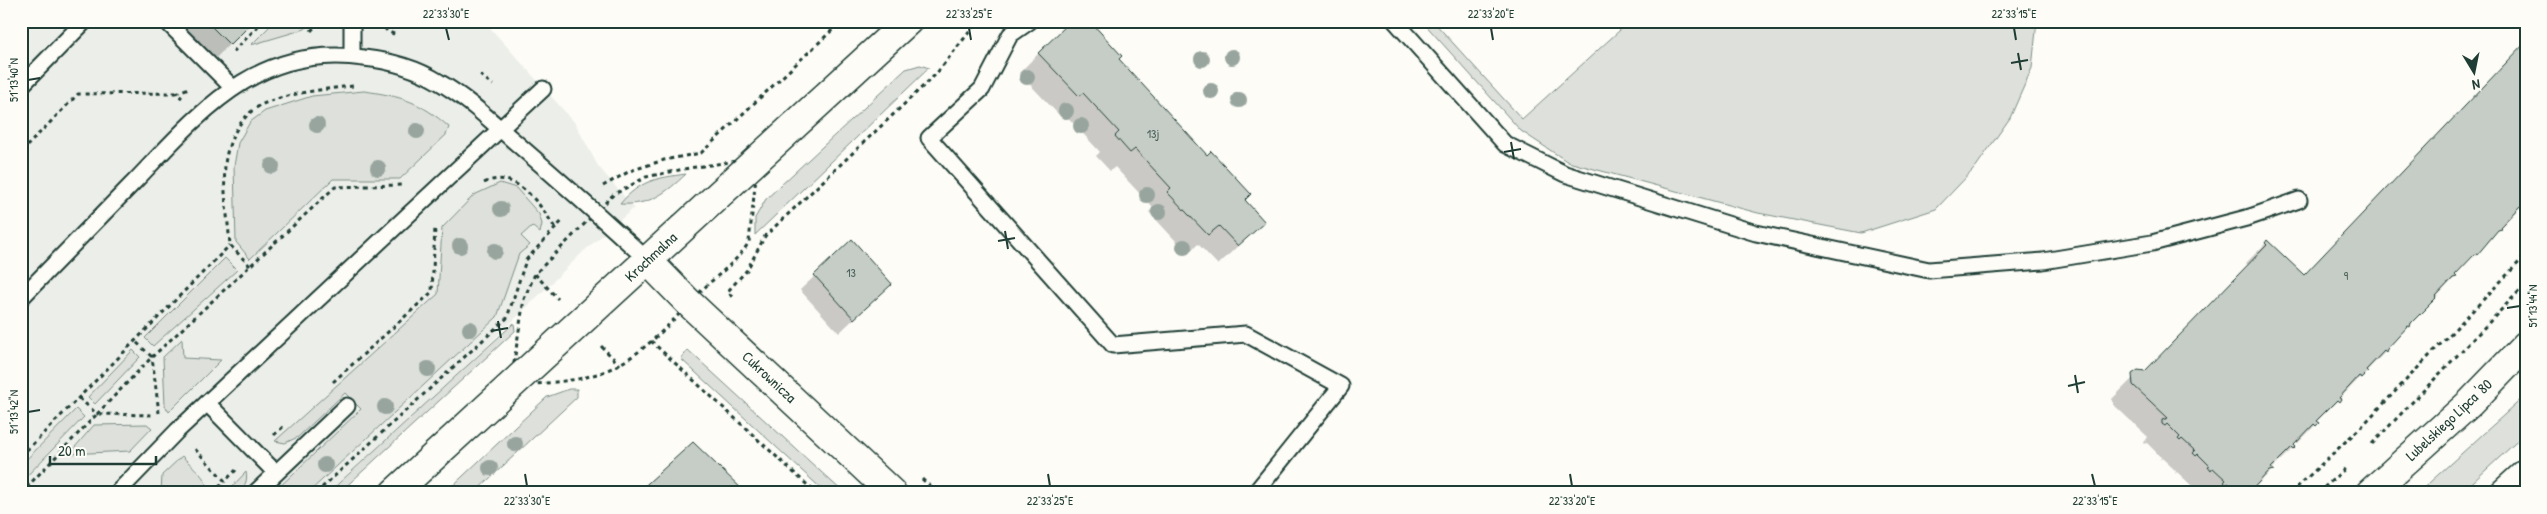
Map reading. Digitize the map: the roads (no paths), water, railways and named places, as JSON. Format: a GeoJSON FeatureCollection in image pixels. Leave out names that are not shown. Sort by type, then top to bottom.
{"type":"FeatureCollection","features":[{"type":"Feature","properties":{"kind":"street","name":"Krochmalna"},"geometry":{"type":"LineString","coordinates":[[394,493],[908,21]]}},
{"type":"Feature","properties":{"kind":"street","name":"Cukrownicza"},"geometry":{"type":"LineString","coordinates":[[647,260],[689,303],[892,493]]}},
{"type":"Feature","properties":{"kind":"street","name":"Lubelskiego Lipca '80"},"geometry":{"type":"LineString","coordinates":[[2370,493],[2470,403],[2526,345]]}},
{"type":"Feature","properties":{"kind":"street"},"geometry":{"type":"LineString","coordinates":[[2504,493],[2526,473]]}},
{"type":"Feature","properties":{"kind":"lane"},"geometry":{"type":"LineString","coordinates":[[21,86],[85,21]]}},
{"type":"Feature","properties":{"kind":"lane"},"geometry":{"type":"LineString","coordinates":[[166,21],[233,88]]}},
{"type":"Feature","properties":{"kind":"lane"},"geometry":{"type":"LineString","coordinates":[[352,21],[352,56]]}},
{"type":"Feature","properties":{"kind":"lane"},"geometry":{"type":"LineString","coordinates":[[1030,21],[1010,35],[982,89],[929,138],[1113,345],[1246,334],[1341,386],[1255,493]]}},
{"type":"Feature","properties":{"kind":"lane"},"geometry":{"type":"LineString","coordinates":[[1395,21],[1505,144],[1565,174],[1756,233],[1929,270],[2043,261],[2152,243],[2250,217],[2299,200]]}},
{"type":"Feature","properties":{"kind":"lane"},"geometry":{"type":"LineString","coordinates":[[21,298],[199,114],[233,88],[273,66],[300,58],[352,56],[385,60],[418,71],[464,97],[584,201],[647,260]]}},
{"type":"Feature","properties":{"kind":"lane"},"geometry":{"type":"LineString","coordinates":[[117,493],[177,431],[544,89]]}},
{"type":"Feature","properties":{"kind":"lane"},"geometry":{"type":"LineString","coordinates":[[207,403],[276,473]]}},
{"type":"Feature","properties":{"kind":"lane"},"geometry":{"type":"LineString","coordinates":[[256,493],[347,406]]}}]}
